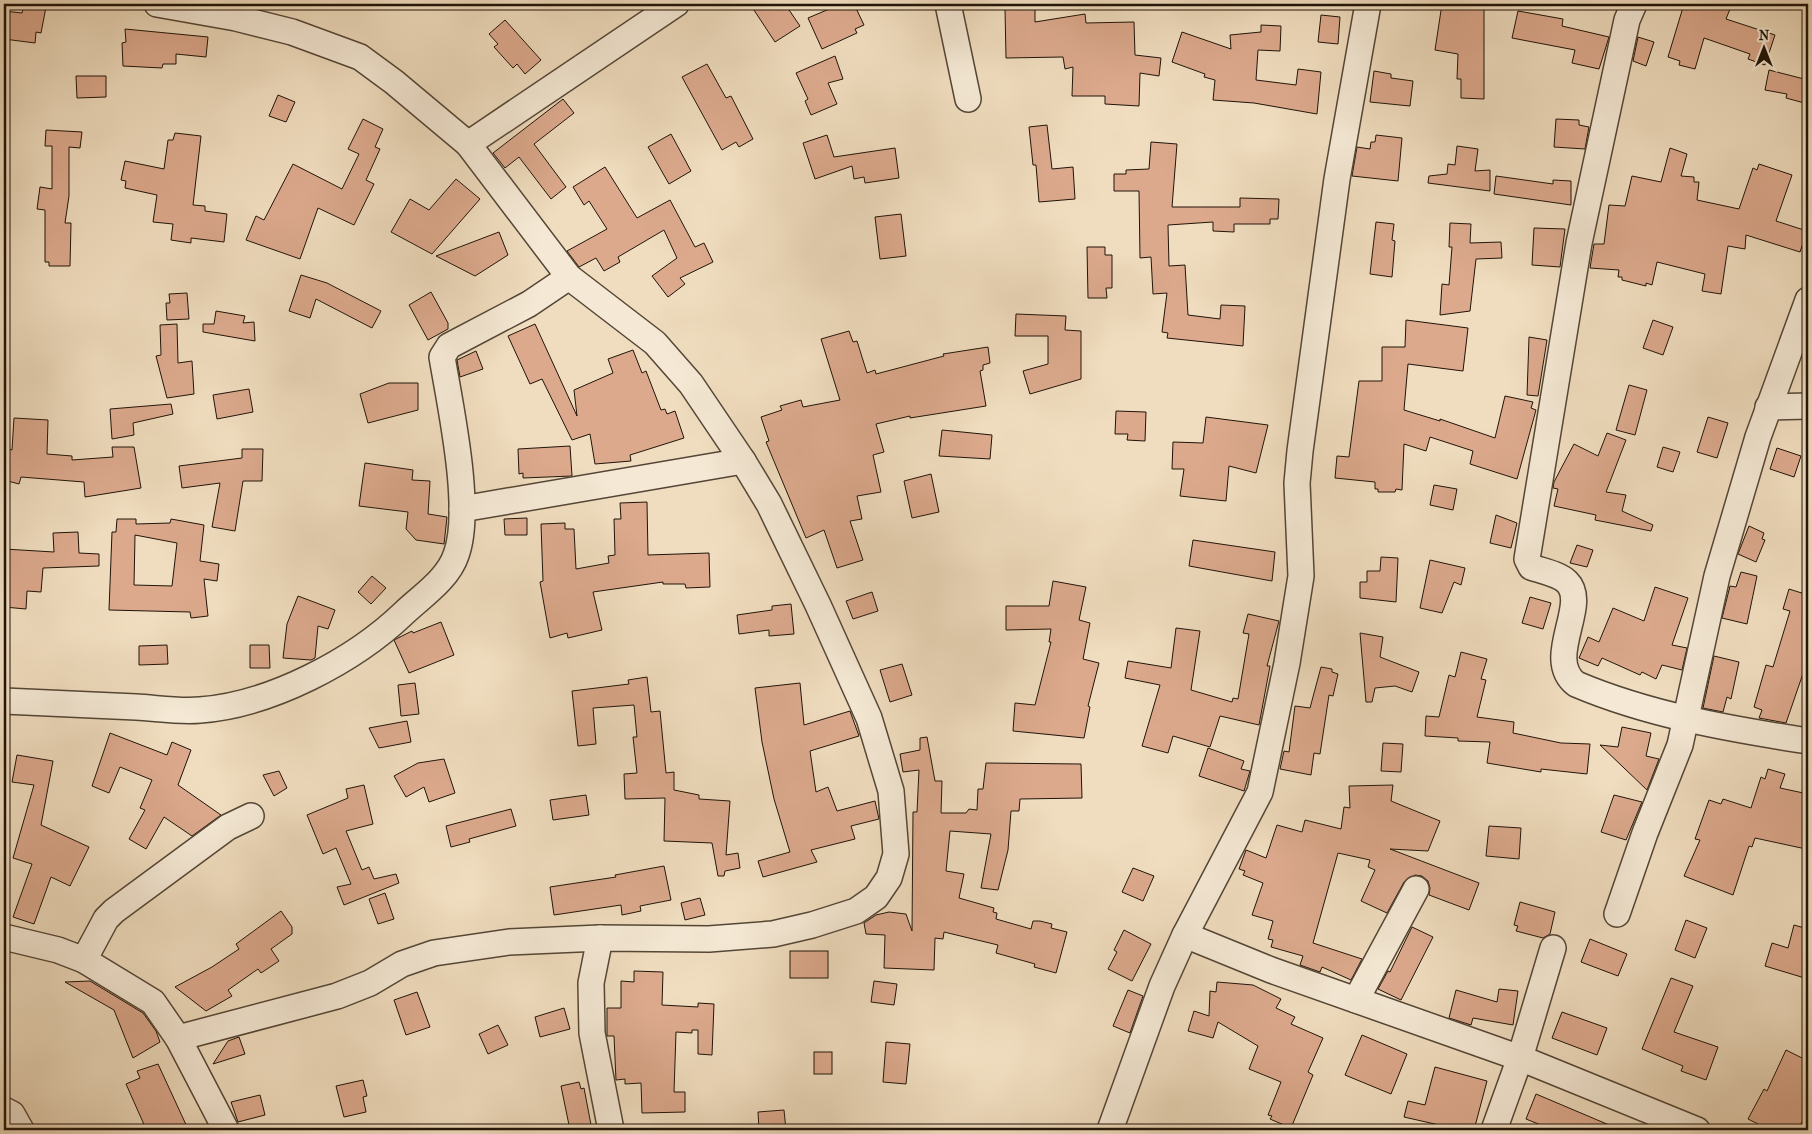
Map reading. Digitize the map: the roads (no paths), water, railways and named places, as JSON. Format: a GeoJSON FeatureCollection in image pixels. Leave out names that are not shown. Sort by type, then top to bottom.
{"type":"FeatureCollection","features":[{"type":"Feature","properties":{"kind":"street"},"geometry":{"type":"LineString","coordinates":[[157,4],[236,18],[283,30],[360,57],[394,82],[468,144],[569,277],[655,343],[691,384],[743,461],[769,504],[869,718],[891,791],[896,854],[889,878],[876,898],[856,911],[812,925],[772,934],[709,939],[600,938],[508,942],[434,953],[402,964],[370,982],[337,996],[178,1038]]}},
{"type":"Feature","properties":{"kind":"street"},"geometry":{"type":"LineString","coordinates":[[468,144],[676,4]]}},
{"type":"Feature","properties":{"kind":"street"},"geometry":{"type":"LineString","coordinates":[[948,4],[968,99]]}},
{"type":"Feature","properties":{"kind":"street"},"geometry":{"type":"LineString","coordinates":[[1110,1130],[1162,986],[1184,935],[1260,792],[1287,663],[1301,576],[1297,482],[1300,451],[1337,179],[1368,4]]}},
{"type":"Feature","properties":{"kind":"street"},"geometry":{"type":"LineString","coordinates":[[1634,4],[1627,20],[1579,243],[1527,558],[1531,567],[1566,582],[1572,589],[1571,619],[1563,654],[1563,667],[1568,677],[1589,690],[1687,718],[1733,729],[1808,741]]}},
{"type":"Feature","properties":{"kind":"street"},"geometry":{"type":"LineString","coordinates":[[4,701],[200,710],[242,702],[274,692],[336,665],[380,636],[445,574],[457,555],[462,509],[458,459],[442,357],[449,346],[529,304],[569,277]]}},
{"type":"Feature","properties":{"kind":"street"},"geometry":{"type":"LineString","coordinates":[[1617,914],[1645,833],[1680,745],[1716,576],[1768,406],[1808,300]]}},
{"type":"Feature","properties":{"kind":"street"},"geometry":{"type":"LineString","coordinates":[[1768,406],[1808,406]]}},
{"type":"Feature","properties":{"kind":"street"},"geometry":{"type":"LineString","coordinates":[[462,509],[743,461]]}},
{"type":"Feature","properties":{"kind":"street"},"geometry":{"type":"LineString","coordinates":[[84,960],[106,919],[114,912],[228,827],[251,816]]}},
{"type":"Feature","properties":{"kind":"street"},"geometry":{"type":"LineString","coordinates":[[1356,1000],[1416,889]]}},
{"type":"Feature","properties":{"kind":"street"},"geometry":{"type":"LineString","coordinates":[[1184,935],[1356,1000],[1520,1058],[1697,1130]]}},
{"type":"Feature","properties":{"kind":"street"},"geometry":{"type":"LineString","coordinates":[[4,937],[58,950],[84,960],[153,1002],[178,1038],[226,1130]]}},
{"type":"Feature","properties":{"kind":"street"},"geometry":{"type":"LineString","coordinates":[[600,938],[591,982],[592,1033],[611,1130]]}},
{"type":"Feature","properties":{"kind":"street"},"geometry":{"type":"LineString","coordinates":[[1494,1130],[1520,1058],[1553,948]]}},
{"type":"Feature","properties":{"kind":"street"},"geometry":{"type":"LineString","coordinates":[[4,1110],[12,1114],[21,1130]]}}]}
